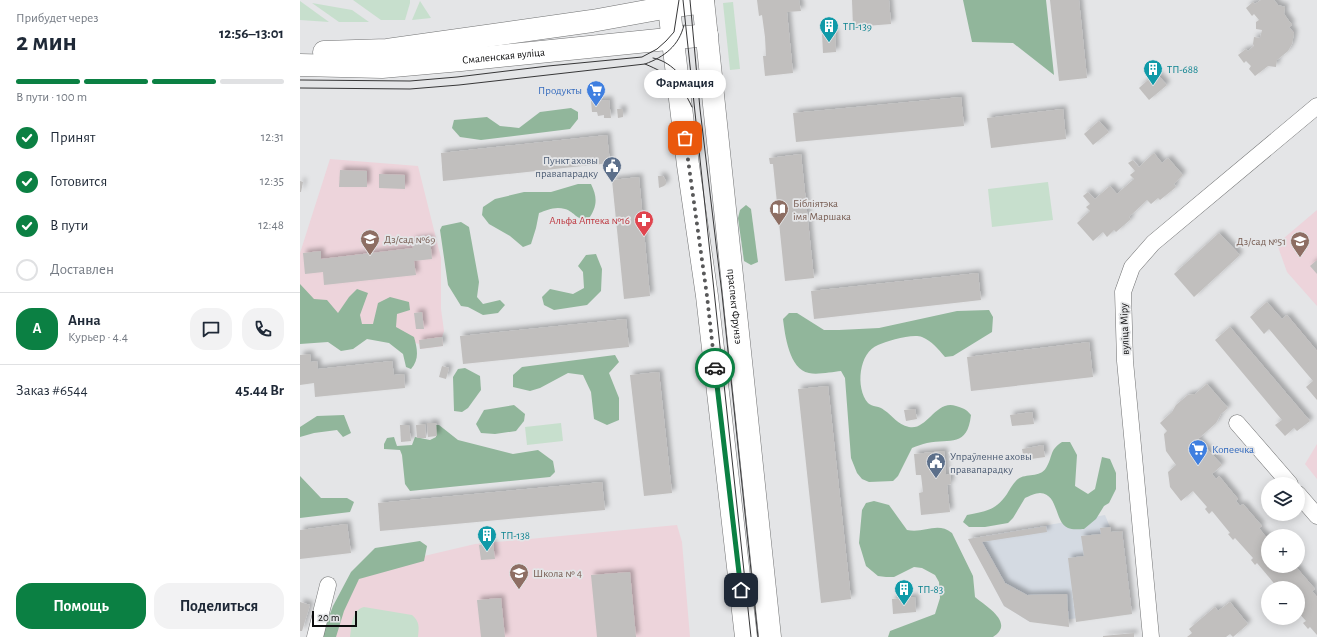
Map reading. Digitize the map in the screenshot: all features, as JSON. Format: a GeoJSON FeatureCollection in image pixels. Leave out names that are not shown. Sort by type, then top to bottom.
{"type":"FeatureCollection","features":[{"type":"Feature","properties":{"kind":"main road","name":"Смаленская вуліца"},"geometry":{"type":"LineString","coordinates":[[300,51],[387,50],[599,20],[668,3],[703,1]]}},
{"type":"Feature","properties":{"kind":"main road","name":"праспект Фрунзэ"},"geometry":{"type":"LineString","coordinates":[[703,1],[770,637]]}},
{"type":"Feature","properties":{"kind":"main road"},"geometry":{"type":"LineString","coordinates":[[668,3],[688,165],[708,303],[746,637]]}},
{"type":"Feature","properties":{"kind":"main road","name":"Смаленская вуліца"},"geometry":{"type":"LineString","coordinates":[[300,65],[382,67],[707,35]]}},
{"type":"Feature","properties":{"kind":"street","name":"вуліца Міру"},"geometry":{"type":"LineString","coordinates":[[1151,637],[1125,361],[1123,292],[1132,267],[1153,243],[1317,106]]}},
{"type":"Feature","properties":{"kind":"street"},"geometry":{"type":"LineString","coordinates":[[1237,423],[1284,477]]}},
{"type":"Feature","properties":{"kind":"street"},"geometry":{"type":"LineString","coordinates":[[1305,502],[1317,516]]}},
{"type":"Feature","properties":{"kind":"street"},"geometry":{"type":"LineString","coordinates":[[315,637],[328,585]]}},
{"type":"Feature","properties":{"kind":"shaded area","name":"Дз/сад №69"},"geometry":{"type":"Polygon","coordinates":[[[330,159],[418,166],[441,258],[441,309],[444,331],[442,337],[443,346],[420,349],[419,344],[358,327],[300,333],[300,253],[330,159]]]}},
{"type":"Feature","properties":{"kind":"shaded area","name":"Дз/сад №51"},"geometry":{"type":"Polygon","coordinates":[[[1317,210],[1317,306],[1287,272],[1277,244],[1317,210]]]}},
{"type":"Feature","properties":{"kind":"shaded area"},"geometry":{"type":"Polygon","coordinates":[[[1317,444],[1317,479],[1305,464],[1317,444]]]}},
{"type":"Feature","properties":{"kind":"shaded area"},"geometry":{"type":"Polygon","coordinates":[[[1105,515],[1111,532],[1122,531],[1132,614],[1030,622],[1004,606],[969,539],[1105,515]]]}},
{"type":"Feature","properties":{"kind":"shaded area","name":"Школа № 4"},"geometry":{"type":"Polygon","coordinates":[[[677,525],[682,542],[690,637],[331,637],[357,576],[369,569],[475,544],[677,525]]]}},
{"type":"Feature","properties":{"kind":"green space"},"geometry":{"type":"Polygon","coordinates":[[[353,0],[410,0],[410,3],[405,20],[381,20],[353,0]]]}},
{"type":"Feature","properties":{"kind":"green space"},"geometry":{"type":"Polygon","coordinates":[[[963,0],[1046,0],[1054,75],[1013,43],[972,42],[963,0]]]}},
{"type":"Feature","properties":{"kind":"green space"},"geometry":{"type":"Polygon","coordinates":[[[300,1],[329,22],[300,20],[300,1]]]}},
{"type":"Feature","properties":{"kind":"green space"},"geometry":{"type":"Polygon","coordinates":[[[420,1],[431,18],[412,20],[420,1]]]}},
{"type":"Feature","properties":{"kind":"green space"},"geometry":{"type":"Polygon","coordinates":[[[733,2],[740,69],[730,70],[723,3],[733,2]]]}},
{"type":"Feature","properties":{"kind":"green space"},"geometry":{"type":"Polygon","coordinates":[[[312,3],[352,10],[369,22],[339,22],[312,3]]]}},
{"type":"Feature","properties":{"kind":"green space"},"geometry":{"type":"Polygon","coordinates":[[[571,108],[578,112],[578,119],[570,129],[481,140],[460,137],[452,128],[454,120],[487,117],[500,126],[519,128],[540,112],[571,108]]]}},
{"type":"Feature","properties":{"kind":"green space"},"geometry":{"type":"Polygon","coordinates":[[[1048,182],[1053,220],[992,227],[988,189],[1048,182]]]}},
{"type":"Feature","properties":{"kind":"green space"},"geometry":{"type":"Polygon","coordinates":[[[578,184],[591,184],[595,194],[595,207],[588,220],[581,219],[568,210],[561,208],[551,209],[539,213],[531,244],[523,247],[510,236],[489,224],[482,215],[483,207],[495,199],[524,192],[551,192],[578,184]]]}},
{"type":"Feature","properties":{"kind":"green space"},"geometry":{"type":"Polygon","coordinates":[[[746,205],[751,209],[758,262],[751,265],[744,261],[738,218],[740,210],[746,205]]]}},
{"type":"Feature","properties":{"kind":"green space"},"geometry":{"type":"Polygon","coordinates":[[[461,222],[469,227],[479,282],[477,297],[483,304],[500,300],[505,305],[498,313],[483,315],[468,307],[461,306],[448,285],[440,230],[442,226],[461,222]]]}},
{"type":"Feature","properties":{"kind":"green space"},"geometry":{"type":"Polygon","coordinates":[[[596,254],[602,269],[601,291],[587,305],[554,310],[544,305],[542,297],[550,289],[573,294],[584,288],[583,272],[578,266],[586,255],[596,254]]]}},
{"type":"Feature","properties":{"kind":"green space"},"geometry":{"type":"Polygon","coordinates":[[[300,284],[314,299],[327,300],[338,313],[349,297],[357,289],[368,293],[360,315],[362,324],[373,324],[378,303],[390,297],[409,302],[410,310],[397,314],[396,327],[414,337],[417,357],[414,365],[411,369],[406,367],[403,354],[389,343],[367,339],[353,349],[341,351],[328,342],[300,344],[300,284]]]}},
{"type":"Feature","properties":{"kind":"green space"},"geometry":{"type":"Polygon","coordinates":[[[989,310],[993,317],[992,332],[953,356],[945,357],[932,343],[918,336],[900,338],[882,343],[872,349],[867,355],[863,362],[860,380],[861,389],[864,396],[868,403],[887,412],[901,424],[909,427],[915,427],[927,420],[943,407],[949,405],[963,408],[971,415],[966,433],[962,437],[956,440],[921,444],[912,448],[898,476],[893,481],[869,482],[862,479],[857,473],[851,458],[845,378],[841,371],[812,374],[802,370],[797,365],[789,350],[783,319],[789,313],[797,313],[824,330],[839,330],[879,328],[957,311],[989,310]]]}},
{"type":"Feature","properties":{"kind":"green space"},"geometry":{"type":"Polygon","coordinates":[[[615,355],[619,362],[609,373],[619,398],[619,420],[607,425],[594,419],[591,392],[583,375],[568,373],[540,388],[530,391],[513,387],[513,375],[522,367],[615,355]]]}},
{"type":"Feature","properties":{"kind":"green space"},"geometry":{"type":"Polygon","coordinates":[[[465,368],[480,376],[481,390],[468,408],[462,412],[454,411],[453,377],[458,369],[465,368]]]}},
{"type":"Feature","properties":{"kind":"green space"},"geometry":{"type":"Polygon","coordinates":[[[514,405],[525,414],[524,421],[516,431],[495,434],[481,433],[476,424],[484,410],[514,405]]]}},
{"type":"Feature","properties":{"kind":"green space"},"geometry":{"type":"Polygon","coordinates":[[[344,415],[351,433],[343,437],[337,430],[314,433],[300,437],[300,427],[317,416],[344,415]]]}},
{"type":"Feature","properties":{"kind":"green space"},"geometry":{"type":"Polygon","coordinates":[[[561,423],[563,441],[527,445],[525,427],[561,423]]]}},
{"type":"Feature","properties":{"kind":"green space"},"geometry":{"type":"Polygon","coordinates":[[[436,425],[439,425],[458,440],[513,454],[538,450],[553,461],[555,472],[550,477],[410,491],[405,484],[402,455],[400,450],[384,449],[384,444],[387,438],[394,437],[397,446],[412,445],[415,437],[430,440],[436,437],[436,425]]]}},
{"type":"Feature","properties":{"kind":"green space"},"geometry":{"type":"Polygon","coordinates":[[[1062,442],[1070,442],[1077,455],[1075,486],[1088,494],[1095,489],[1102,457],[1110,459],[1116,473],[1116,489],[1109,503],[1104,506],[1096,519],[1084,529],[1070,529],[1064,525],[1060,520],[1054,503],[1046,495],[1040,493],[1025,498],[1013,518],[1008,523],[985,527],[969,527],[963,522],[967,515],[985,511],[998,504],[1003,500],[1021,477],[1037,474],[1043,471],[1048,464],[1053,451],[1062,442]]]}},
{"type":"Feature","properties":{"kind":"green space"},"geometry":{"type":"Polygon","coordinates":[[[300,476],[321,498],[347,498],[354,502],[350,512],[300,518],[300,476]]]}},
{"type":"Feature","properties":{"kind":"green space"},"geometry":{"type":"Polygon","coordinates":[[[874,501],[889,505],[907,530],[913,531],[941,528],[952,533],[973,576],[975,597],[992,610],[997,616],[1001,626],[999,632],[993,637],[888,637],[890,631],[935,614],[940,598],[939,582],[935,575],[922,568],[914,567],[894,577],[886,577],[878,576],[866,566],[859,543],[862,510],[866,503],[874,501]]]}},
{"type":"Feature","properties":{"kind":"green space"},"geometry":{"type":"Polygon","coordinates":[[[420,541],[427,546],[424,561],[359,579],[344,611],[336,637],[321,637],[333,606],[351,572],[375,548],[420,541]]]}},
{"type":"Feature","properties":{"kind":"green space"},"geometry":{"type":"Polygon","coordinates":[[[364,607],[412,615],[418,625],[418,637],[350,637],[354,615],[357,611],[364,607]]]}},
{"type":"Feature","properties":{"kind":"building"},"geometry":{"type":"Polygon","coordinates":[[[757,0],[799,0],[801,11],[787,12],[793,73],[765,76],[763,56],[766,56],[765,37],[762,15],[759,16],[757,0]]]}},
{"type":"Feature","properties":{"kind":"building"},"geometry":{"type":"Polygon","coordinates":[[[852,0],[889,0],[891,24],[853,27],[852,0]]]}},
{"type":"Feature","properties":{"kind":"building"},"geometry":{"type":"Polygon","coordinates":[[[1050,0],[1079,0],[1087,78],[1059,81],[1050,0]]]}},
{"type":"Feature","properties":{"kind":"building"},"geometry":{"type":"Polygon","coordinates":[[[1261,0],[1274,0],[1278,5],[1285,7],[1284,14],[1292,25],[1289,27],[1294,33],[1292,44],[1288,51],[1277,60],[1276,67],[1268,66],[1255,76],[1249,69],[1251,66],[1246,61],[1244,63],[1238,55],[1246,49],[1248,51],[1254,46],[1254,37],[1260,38],[1262,30],[1256,29],[1256,22],[1259,20],[1254,14],[1252,16],[1246,8],[1253,2],[1255,4],[1261,0]]]}},
{"type":"Feature","properties":{"kind":"building","name":"ТП-139"},"geometry":{"type":"Polygon","coordinates":[[[835,32],[836,52],[823,53],[822,33],[835,32]]]}},
{"type":"Feature","properties":{"kind":"building","name":"ТП-688"},"geometry":{"type":"Polygon","coordinates":[[[1156,73],[1167,85],[1149,100],[1139,88],[1156,73]]]}},
{"type":"Feature","properties":{"kind":"building"},"geometry":{"type":"Polygon","coordinates":[[[961,97],[964,126],[796,142],[793,113],[961,97]]]}},
{"type":"Feature","properties":{"kind":"building"},"geometry":{"type":"Polygon","coordinates":[[[609,100],[611,118],[604,118],[604,115],[598,116],[597,112],[592,112],[591,101],[609,100]]]}},
{"type":"Feature","properties":{"kind":"building"},"geometry":{"type":"Polygon","coordinates":[[[617,109],[623,109],[623,117],[618,118],[617,109]]]}},
{"type":"Feature","properties":{"kind":"building"},"geometry":{"type":"Polygon","coordinates":[[[1063,109],[1066,139],[991,148],[987,118],[1063,109]]]}},
{"type":"Feature","properties":{"kind":"building"},"geometry":{"type":"Polygon","coordinates":[[[1099,121],[1109,132],[1093,145],[1084,134],[1099,121]]]}},
{"type":"Feature","properties":{"kind":"building"},"geometry":{"type":"Polygon","coordinates":[[[607,135],[610,163],[443,181],[441,153],[607,135]]]}},
{"type":"Feature","properties":{"kind":"building"},"geometry":{"type":"Polygon","coordinates":[[[1154,153],[1162,163],[1168,158],[1183,175],[1174,184],[1176,187],[1160,200],[1158,198],[1151,204],[1147,200],[1129,217],[1131,219],[1116,232],[1114,230],[1107,237],[1103,232],[1093,241],[1077,223],[1090,211],[1086,207],[1090,204],[1083,196],[1088,192],[1095,199],[1110,186],[1117,194],[1134,179],[1130,175],[1135,171],[1128,163],[1133,160],[1139,167],[1154,153]]]}},
{"type":"Feature","properties":{"kind":"building"},"geometry":{"type":"Polygon","coordinates":[[[801,154],[814,278],[785,281],[773,164],[770,164],[769,158],[801,154]]]}},
{"type":"Feature","properties":{"kind":"building"},"geometry":{"type":"Polygon","coordinates":[[[340,170],[367,171],[367,187],[339,187],[340,170]]]}},
{"type":"Feature","properties":{"kind":"building"},"geometry":{"type":"Polygon","coordinates":[[[379,174],[405,175],[405,189],[379,188],[379,174]]]}},
{"type":"Feature","properties":{"kind":"building"},"geometry":{"type":"Polygon","coordinates":[[[658,176],[663,176],[666,181],[664,186],[659,188],[658,176]]]}},
{"type":"Feature","properties":{"kind":"building"},"geometry":{"type":"Polygon","coordinates":[[[639,177],[650,296],[624,299],[612,180],[639,177]]]}},
{"type":"Feature","properties":{"kind":"building"},"geometry":{"type":"Polygon","coordinates":[[[300,181],[303,182],[301,192],[300,192],[300,181]]]}},
{"type":"Feature","properties":{"kind":"building"},"geometry":{"type":"Polygon","coordinates":[[[1219,233],[1240,255],[1194,297],[1174,274],[1219,233]]]}},
{"type":"Feature","properties":{"kind":"building"},"geometry":{"type":"Polygon","coordinates":[[[430,238],[432,259],[414,261],[416,275],[324,285],[323,272],[305,274],[303,253],[321,251],[321,259],[413,248],[412,240],[430,238]]]}},
{"type":"Feature","properties":{"kind":"building"},"geometry":{"type":"Polygon","coordinates":[[[1317,260],[1317,274],[1310,266],[1317,260]]]}},
{"type":"Feature","properties":{"kind":"building"},"geometry":{"type":"Polygon","coordinates":[[[978,273],[981,300],[814,319],[811,291],[978,273]]]}},
{"type":"Feature","properties":{"kind":"building"},"geometry":{"type":"Polygon","coordinates":[[[1267,302],[1282,319],[1287,315],[1317,351],[1317,400],[1306,387],[1313,381],[1269,329],[1264,334],[1250,317],[1267,302]]]}},
{"type":"Feature","properties":{"kind":"building"},"geometry":{"type":"Polygon","coordinates":[[[422,312],[424,329],[416,329],[414,313],[422,312]]]}},
{"type":"Feature","properties":{"kind":"building"},"geometry":{"type":"Polygon","coordinates":[[[626,319],[629,347],[463,364],[460,336],[626,319]]]}},
{"type":"Feature","properties":{"kind":"building"},"geometry":{"type":"Polygon","coordinates":[[[1230,327],[1310,421],[1297,431],[1294,428],[1285,436],[1275,425],[1282,420],[1215,340],[1230,327]]]}},
{"type":"Feature","properties":{"kind":"building"},"geometry":{"type":"Polygon","coordinates":[[[442,337],[443,346],[420,349],[419,340],[442,337]]]}},
{"type":"Feature","properties":{"kind":"building"},"geometry":{"type":"Polygon","coordinates":[[[1089,342],[1093,377],[971,391],[967,357],[1089,342]]]}},
{"type":"Feature","properties":{"kind":"building"},"geometry":{"type":"Polygon","coordinates":[[[310,354],[311,362],[317,361],[318,369],[392,361],[394,375],[404,374],[405,388],[315,397],[314,383],[300,385],[300,355],[310,354]]]}},
{"type":"Feature","properties":{"kind":"building"},"geometry":{"type":"Polygon","coordinates":[[[442,366],[449,368],[446,379],[439,377],[442,366]]]}},
{"type":"Feature","properties":{"kind":"building"},"geometry":{"type":"Polygon","coordinates":[[[659,372],[672,493],[644,496],[630,375],[659,372]]]}},
{"type":"Feature","properties":{"kind":"building"},"geometry":{"type":"Polygon","coordinates":[[[1207,384],[1228,408],[1221,414],[1216,423],[1198,439],[1222,465],[1212,474],[1216,479],[1219,476],[1238,499],[1236,501],[1240,506],[1243,504],[1262,526],[1259,528],[1261,531],[1261,568],[1257,563],[1255,565],[1251,560],[1253,558],[1235,538],[1233,540],[1228,534],[1230,533],[1212,511],[1209,514],[1205,509],[1207,507],[1193,491],[1181,501],[1170,487],[1168,472],[1176,465],[1166,451],[1164,434],[1167,431],[1160,423],[1172,412],[1176,405],[1188,395],[1195,394],[1207,384]]]}},
{"type":"Feature","properties":{"kind":"building"},"geometry":{"type":"Polygon","coordinates":[[[828,386],[851,599],[821,603],[798,389],[828,386]]]}},
{"type":"Feature","properties":{"kind":"building"},"geometry":{"type":"Polygon","coordinates":[[[915,409],[917,419],[906,421],[904,410],[915,409]]]}},
{"type":"Feature","properties":{"kind":"building"},"geometry":{"type":"Polygon","coordinates":[[[1032,412],[1034,424],[1012,426],[1010,415],[1032,412]]]}},
{"type":"Feature","properties":{"kind":"building"},"geometry":{"type":"Polygon","coordinates":[[[427,423],[436,423],[437,436],[428,437],[427,423]]]}},
{"type":"Feature","properties":{"kind":"building"},"geometry":{"type":"Polygon","coordinates":[[[425,424],[426,438],[417,438],[416,425],[425,424]]]}},
{"type":"Feature","properties":{"kind":"building"},"geometry":{"type":"Polygon","coordinates":[[[400,425],[409,425],[411,441],[401,442],[400,425]]]}},
{"type":"Feature","properties":{"kind":"building"},"geometry":{"type":"Polygon","coordinates":[[[1043,445],[1045,457],[1024,460],[1022,449],[1043,445]]]}},
{"type":"Feature","properties":{"kind":"building","name":"Упраўленне аховы правапарадку"},"geometry":{"type":"Polygon","coordinates":[[[944,451],[946,475],[950,474],[951,484],[947,485],[950,512],[921,515],[919,493],[923,492],[921,475],[916,475],[914,454],[944,451]]]}},
{"type":"Feature","properties":{"kind":"building"},"geometry":{"type":"Polygon","coordinates":[[[602,482],[605,510],[380,531],[378,503],[602,482]]]}},
{"type":"Feature","properties":{"kind":"building"},"geometry":{"type":"Polygon","coordinates":[[[347,524],[351,553],[300,559],[300,530],[347,524]]]}},
{"type":"Feature","properties":{"kind":"building"},"geometry":{"type":"Polygon","coordinates":[[[1046,526],[1047,532],[982,542],[1005,583],[1027,595],[1067,594],[1069,627],[1030,622],[1004,606],[968,539],[1046,526]]]}},
{"type":"Feature","properties":{"kind":"building"},"geometry":{"type":"Polygon","coordinates":[[[1110,527],[1111,532],[1122,531],[1132,614],[1076,622],[1068,558],[1084,556],[1081,536],[1101,534],[1100,528],[1110,527]]]}},
{"type":"Feature","properties":{"kind":"building","name":"ТП-138"},"geometry":{"type":"Polygon","coordinates":[[[493,543],[495,559],[481,560],[479,545],[493,543]]]}},
{"type":"Feature","properties":{"kind":"building"},"geometry":{"type":"Polygon","coordinates":[[[630,572],[636,637],[597,637],[591,575],[630,572]]]}},
{"type":"Feature","properties":{"kind":"building"},"geometry":{"type":"Polygon","coordinates":[[[1265,573],[1301,573],[1315,589],[1312,591],[1317,597],[1317,635],[1310,627],[1308,629],[1305,625],[1306,621],[1305,581],[1272,581],[1265,573]]]}},
{"type":"Feature","properties":{"kind":"building","name":"ТП-83"},"geometry":{"type":"Polygon","coordinates":[[[915,597],[916,612],[893,614],[892,599],[915,597]]]}},
{"type":"Feature","properties":{"kind":"building"},"geometry":{"type":"Polygon","coordinates":[[[501,598],[505,637],[481,637],[477,600],[501,598]]]}},
{"type":"Feature","properties":{"kind":"building"},"geometry":{"type":"Polygon","coordinates":[[[300,602],[310,605],[302,631],[300,631],[300,602]]]}},
{"type":"Feature","properties":{"kind":"building"},"geometry":{"type":"Polygon","coordinates":[[[1230,602],[1248,624],[1233,637],[1230,634],[1226,637],[1187,637],[1192,633],[1189,629],[1215,607],[1218,611],[1230,602]]]}},
{"type":"Feature","properties":{"kind":"building"},"geometry":{"type":"Polygon","coordinates":[[[1134,633],[1134,637],[1103,637],[1103,636],[1134,633]]]}},
{"type":"Feature","properties":{"kind":"tram line"},"geometry":{"type":"LineString","coordinates":[[300,80],[410,81],[642,57],[657,49],[674,32],[679,0]]}},
{"type":"Feature","properties":{"kind":"tram line"},"geometry":{"type":"LineString","coordinates":[[683,0],[751,637]]}},
{"type":"Feature","properties":{"kind":"tram line"},"geometry":{"type":"LineString","coordinates":[[690,0],[700,109],[722,294],[758,637]]}},
{"type":"Feature","properties":{"kind":"tram line"},"geometry":{"type":"LineString","coordinates":[[300,88],[410,89],[459,85],[645,64],[670,50],[682,32],[684,25]]}},
{"type":"Feature","properties":{"kind":"tram line"},"geometry":{"type":"LineString","coordinates":[[653,58],[665,62],[676,70],[691,91]]}},
{"type":"Feature","properties":{"kind":"tram line"},"geometry":{"type":"LineString","coordinates":[[645,64],[668,76],[679,85],[692,107]]}},
{"type":"Feature","properties":{"kind":"way so far"},"geometry":{"type":"LineString","coordinates":[[685,138],[707,296],[715,368]]}},
{"type":"Feature","properties":{"kind":"place","name":"ТП-139"},"geometry":{"type":"Point","coordinates":[829,43]}},
{"type":"Feature","properties":{"kind":"place","name":"ТП-688"},"geometry":{"type":"Point","coordinates":[1153,86]}},
{"type":"Feature","properties":{"kind":"place","name":"Продукты"},"geometry":{"type":"Point","coordinates":[596,107]}},
{"type":"Feature","properties":{"kind":"place","name":"Фармация"},"geometry":{"type":"Point","coordinates":[685,138]}},
{"type":"Feature","properties":{"kind":"place","name":"Пункт аховы правапарадку"},"geometry":{"type":"Point","coordinates":[612,183]}},
{"type":"Feature","properties":{"kind":"place","name":"Бібліятэка імя Маршака"},"geometry":{"type":"Point","coordinates":[779,226]}},
{"type":"Feature","properties":{"kind":"place","name":"Альфа Аптека №16"},"geometry":{"type":"Point","coordinates":[644,237]}},
{"type":"Feature","properties":{"kind":"place","name":"Дз/сад №69"},"geometry":{"type":"Point","coordinates":[370,256]}},
{"type":"Feature","properties":{"kind":"place","name":"Дз/сад №51"},"geometry":{"type":"Point","coordinates":[1300,258]}},
{"type":"Feature","properties":{"kind":"place","name":"Копеечка"},"geometry":{"type":"Point","coordinates":[1198,466]}},
{"type":"Feature","properties":{"kind":"place","name":"Упраўленне аховы правапарадку"},"geometry":{"type":"Point","coordinates":[936,479]}},
{"type":"Feature","properties":{"kind":"place","name":"ТП-138"},"geometry":{"type":"Point","coordinates":[487,552]}},
{"type":"Feature","properties":{"kind":"place","name":"Школа № 4"},"geometry":{"type":"Point","coordinates":[519,590]}},
{"type":"Feature","properties":{"kind":"place","name":"ТП-83"},"geometry":{"type":"Point","coordinates":[904,606]}},
{"type":"Feature","properties":{"kind":"route"},"geometry":{"type":"LineString","coordinates":[[715,368],[741,590]]}}]}
